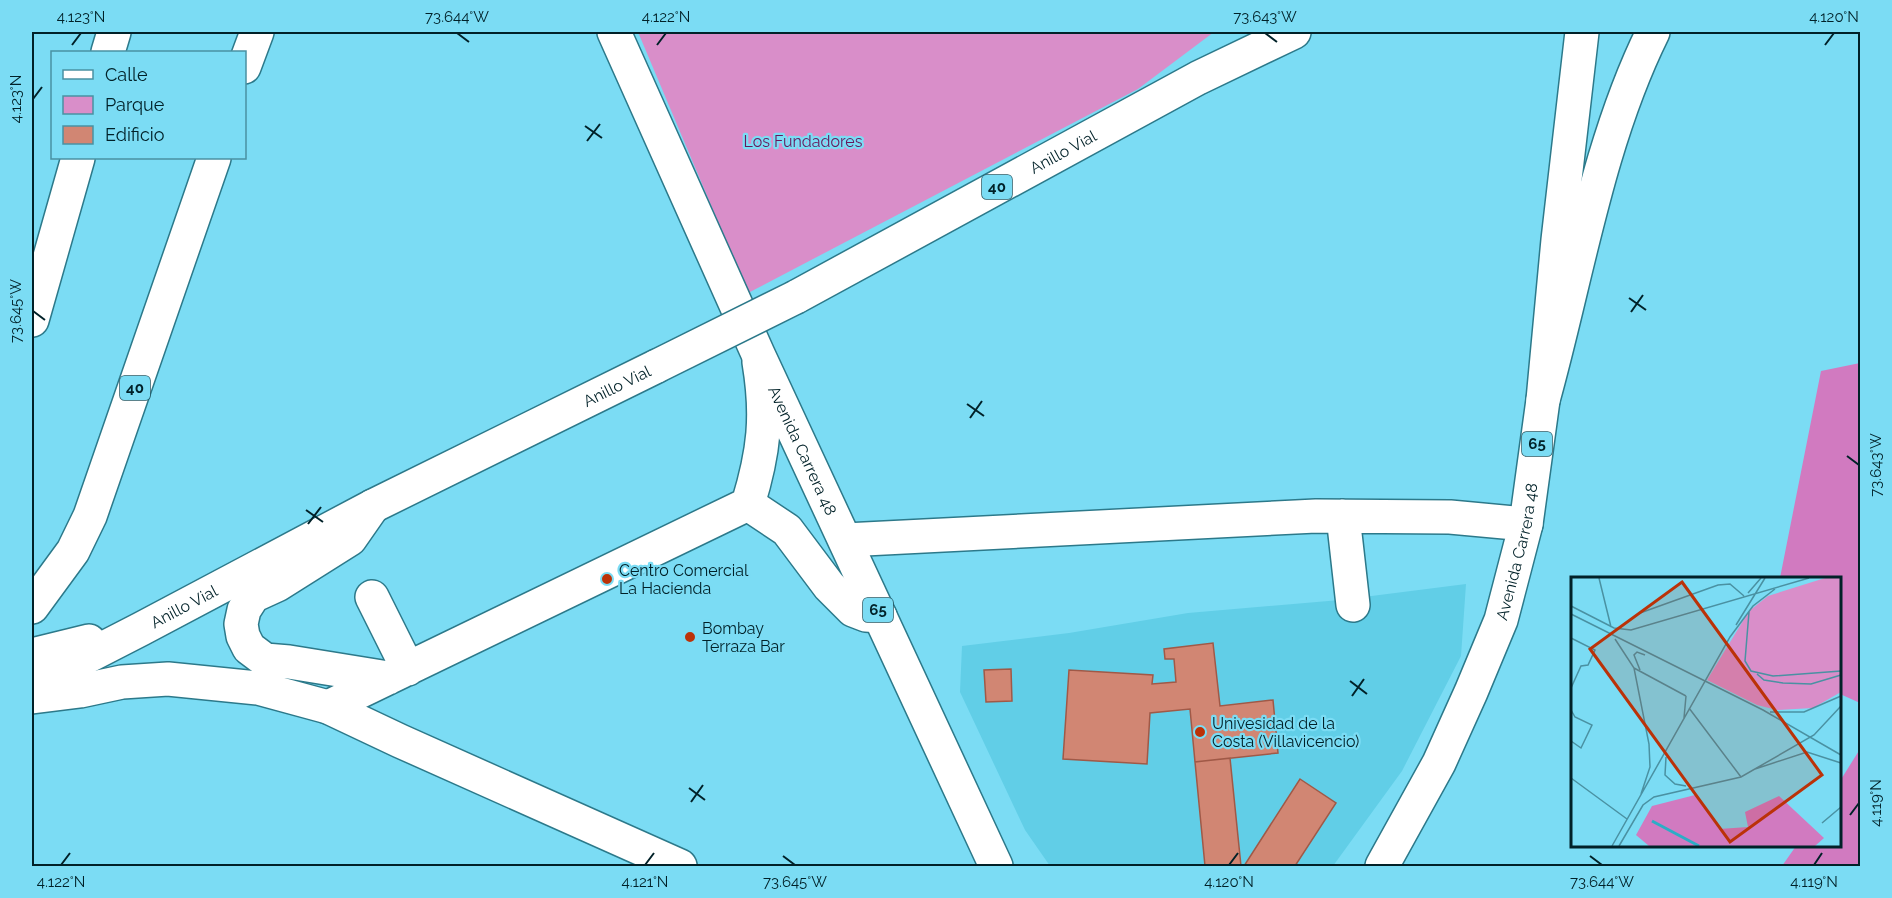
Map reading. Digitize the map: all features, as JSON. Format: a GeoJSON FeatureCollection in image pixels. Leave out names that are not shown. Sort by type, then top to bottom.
{"type":"FeatureCollection","features":[{"type":"Feature","properties":{"kind":"main road"},"geometry":{"type":"LineString","coordinates":[[108,51],[114,32]]}},
{"type":"Feature","properties":{"kind":"main road"},"geometry":{"type":"LineString","coordinates":[[246,62],[257,32]]}},
{"type":"Feature","properties":{"kind":"main road","name":"Avenida Carrera 48"},"geometry":{"type":"LineString","coordinates":[[614,32],[758,354],[996,867]]}},
{"type":"Feature","properties":{"kind":"main road","name":"Anillo Vial"},"geometry":{"type":"LineString","coordinates":[[1198,78],[1251,32]]}},
{"type":"Feature","properties":{"kind":"main road","name":"Anillo Vial"},"geometry":{"type":"LineString","coordinates":[[32,684],[373,506],[796,297],[1198,78],[1294,32]]}},
{"type":"Feature","properties":{"kind":"main road","name":"Avenida Carrera 48"},"geometry":{"type":"LineString","coordinates":[[1382,867],[1443,753],[1472,692],[1501,620],[1526,524],[1543,399],[1558,240],[1582,32]]}},
{"type":"Feature","properties":{"kind":"main road"},"geometry":{"type":"LineString","coordinates":[[1543,399],[1604,164],[1638,63],[1653,32]]}},
{"type":"Feature","properties":{"kind":"main road"},"geometry":{"type":"LineString","coordinates":[[32,320],[78,159]]}},
{"type":"Feature","properties":{"kind":"main road","name":"40"},"geometry":{"type":"LineString","coordinates":[[32,607],[73,551],[90,516],[214,159]]}},
{"type":"Feature","properties":{"kind":"main road"},"geometry":{"type":"LineString","coordinates":[[328,707],[748,504],[759,467],[764,430],[764,392],[758,354]]}},
{"type":"Feature","properties":{"kind":"main road"},"geometry":{"type":"LineString","coordinates":[[748,504],[787,530],[829,586],[853,610],[866,615],[880,616]]}},
{"type":"Feature","properties":{"kind":"main road"},"geometry":{"type":"LineString","coordinates":[[373,506],[350,539],[277,585],[253,596],[244,610],[241,624],[243,636],[249,648],[265,660],[398,674]]}},
{"type":"Feature","properties":{"kind":"main road"},"geometry":{"type":"LineString","coordinates":[[845,540],[1316,516],[1450,517],[1526,524]]}},
{"type":"Feature","properties":{"kind":"main road"},"geometry":{"type":"LineString","coordinates":[[1343,516],[1353,605]]}},
{"type":"Feature","properties":{"kind":"main road"},"geometry":{"type":"LineString","coordinates":[[372,597],[398,674]]}},
{"type":"Feature","properties":{"kind":"main road"},"geometry":{"type":"LineString","coordinates":[[32,655],[141,629]]}},
{"type":"Feature","properties":{"kind":"main road"},"geometry":{"type":"LineString","coordinates":[[32,697],[80,691],[122,682],[168,679],[258,688],[328,707],[680,867]]}},
{"type":"Feature","properties":{"kind":"main road"},"geometry":{"type":"LineString","coordinates":[[957,782],[1014,867]]}},
{"type":"Feature","properties":{"kind":"main road"},"geometry":{"type":"LineString","coordinates":[[1371,867],[1402,832]]}},
{"type":"Feature","properties":{"kind":"shaded area"},"geometry":{"type":"Polygon","coordinates":[[[1860,363],[1860,703],[1841,694],[1841,577],[1780,577],[1821,371],[1860,363]]]}},
{"type":"Feature","properties":{"kind":"shaded area","name":"Univesidad de la Costa (Villavicencio)"},"geometry":{"type":"Polygon","coordinates":[[[1466,584],[1461,656],[1402,771],[1333,866],[1050,866],[1025,830],[960,692],[962,646],[1069,633],[1188,613],[1340,600],[1466,584]]]}},
{"type":"Feature","properties":{"kind":"shaded area"},"geometry":{"type":"Polygon","coordinates":[[[1860,749],[1860,866],[1782,866],[1795,847],[1841,847],[1841,779],[1860,749]]]}},
{"type":"Feature","properties":{"kind":"green space","name":"Los Fundadores"},"geometry":{"type":"Polygon","coordinates":[[[638,32],[1214,32],[1138,89],[748,293],[638,32]]]}},
{"type":"Feature","properties":{"kind":"building"},"geometry":{"type":"Polygon","coordinates":[[[1213,643],[1220,706],[1273,700],[1278,753],[1195,762],[1190,709],[1150,713],[1147,764],[1063,759],[1069,670],[1153,675],[1152,684],[1176,682],[1174,659],[1165,659],[1164,649],[1213,643]]]}},
{"type":"Feature","properties":{"kind":"building"},"geometry":{"type":"Polygon","coordinates":[[[1011,669],[1012,701],[986,702],[984,670],[1011,669]]]}},
{"type":"Feature","properties":{"kind":"building"},"geometry":{"type":"Polygon","coordinates":[[[1230,758],[1241,866],[1205,866],[1195,762],[1230,758]]]}},
{"type":"Feature","properties":{"kind":"building"},"geometry":{"type":"Polygon","coordinates":[[[1300,779],[1336,803],[1295,866],[1244,866],[1300,779]]]}},
{"type":"Feature","properties":{"kind":"place","name":"Centro Comercial La Hacienda"},"geometry":{"type":"Point","coordinates":[607,579]}},
{"type":"Feature","properties":{"kind":"place","name":"Bombay Terraza Bar"},"geometry":{"type":"Point","coordinates":[690,637]}},
{"type":"Feature","properties":{"kind":"place","name":"Univesidad de la Costa (Villavicencio)"},"geometry":{"type":"Point","coordinates":[1200,732]}}]}
